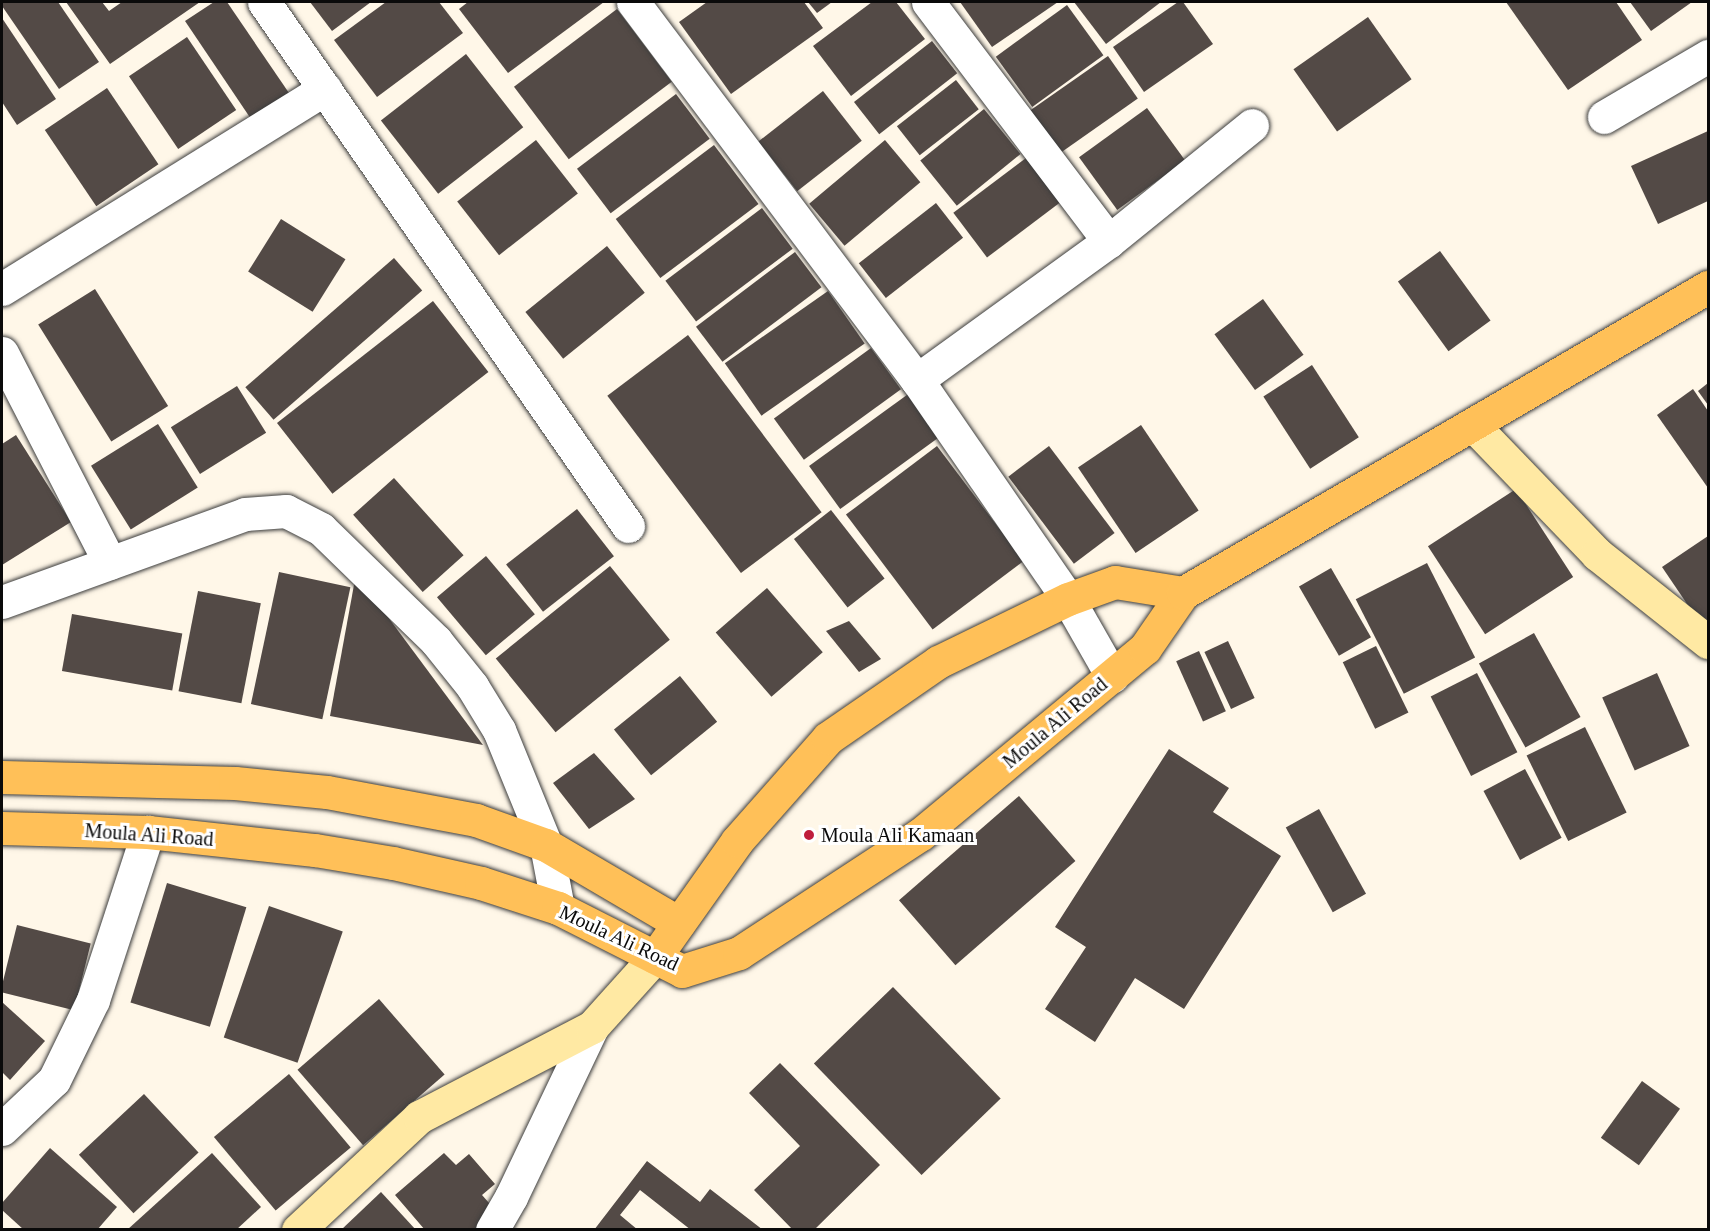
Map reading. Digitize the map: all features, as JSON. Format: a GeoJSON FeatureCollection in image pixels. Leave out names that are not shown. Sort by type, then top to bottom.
{"type":"FeatureCollection","features":[{"type":"Feature","properties":{"kind":"main road"},"geometry":{"type":"LineString","coordinates":[[655,957],[737,841],[828,738],[938,662],[1068,599],[1115,582],[1183,593],[1708,287]]}},
{"type":"Feature","properties":{"kind":"main road","name":"Moula Ali Road"},"geometry":{"type":"LineString","coordinates":[[2,828],[148,832],[315,850],[393,862],[481,883],[558,908],[682,971],[740,953],[921,834],[1145,648],[1183,593]]}},
{"type":"Feature","properties":{"kind":"main road","name":"Moula Ali Road"},"geometry":{"type":"LineString","coordinates":[[2,777],[235,783],[327,792],[476,820],[546,845],[679,923]]}},
{"type":"Feature","properties":{"kind":"street"},"geometry":{"type":"LineString","coordinates":[[264,2],[628,526]]}},
{"type":"Feature","properties":{"kind":"street"},"geometry":{"type":"LineString","coordinates":[[633,2],[917,380],[1068,599],[1112,676]]}},
{"type":"Feature","properties":{"kind":"street"},"geometry":{"type":"LineString","coordinates":[[928,2],[1109,241]]}},
{"type":"Feature","properties":{"kind":"street"},"geometry":{"type":"LineString","coordinates":[[1604,117],[1708,56]]}},
{"type":"Feature","properties":{"kind":"street"},"geometry":{"type":"LineString","coordinates":[[2,289],[325,89]]}},
{"type":"Feature","properties":{"kind":"street"},"geometry":{"type":"LineString","coordinates":[[917,380],[1109,241],[1252,125]]}},
{"type":"Feature","properties":{"kind":"street"},"geometry":{"type":"LineString","coordinates":[[2,353],[110,564]]}},
{"type":"Feature","properties":{"kind":"street"},"geometry":{"type":"LineString","coordinates":[[1473,425],[1597,554],[1708,642]]}},
{"type":"Feature","properties":{"kind":"street"},"geometry":{"type":"LineString","coordinates":[[2,602],[245,514],[286,511],[321,529],[435,641],[472,686],[499,730],[546,845],[558,908]]}},
{"type":"Feature","properties":{"kind":"street"},"geometry":{"type":"LineString","coordinates":[[2,1129],[54,1080],[64,1060],[93,1000],[148,832]]}},
{"type":"Feature","properties":{"kind":"street"},"geometry":{"type":"LineString","coordinates":[[492,1230],[511,1197],[592,1027],[655,957]]}},
{"type":"Feature","properties":{"kind":"street"},"geometry":{"type":"LineString","coordinates":[[298,1230],[419,1117],[592,1027]]}},
{"type":"Feature","properties":{"kind":"building"},"geometry":{"type":"Polygon","coordinates":[[[2,2],[58,2],[99,62],[59,89],[2,6],[2,2]]]}},
{"type":"Feature","properties":{"kind":"building"},"geometry":{"type":"Polygon","coordinates":[[[66,2],[102,2],[109,11],[122,2],[200,2],[110,64],[66,2]]]}},
{"type":"Feature","properties":{"kind":"building"},"geometry":{"type":"Polygon","coordinates":[[[214,2],[227,2],[289,93],[251,119],[185,21],[214,2]]]}},
{"type":"Feature","properties":{"kind":"building"},"geometry":{"type":"Polygon","coordinates":[[[310,2],[371,2],[332,31],[310,2]]]}},
{"type":"Feature","properties":{"kind":"building"},"geometry":{"type":"Polygon","coordinates":[[[386,2],[439,2],[463,33],[377,97],[334,40],[386,2]]]}},
{"type":"Feature","properties":{"kind":"building"},"geometry":{"type":"Polygon","coordinates":[[[468,2],[604,2],[508,73],[459,9],[468,2]]]}},
{"type":"Feature","properties":{"kind":"building"},"geometry":{"type":"Polygon","coordinates":[[[707,2],[804,2],[823,28],[731,94],[679,22],[707,2]]]}},
{"type":"Feature","properties":{"kind":"building"},"geometry":{"type":"Polygon","coordinates":[[[808,2],[832,2],[817,13],[808,2]]]}},
{"type":"Feature","properties":{"kind":"building"},"geometry":{"type":"Polygon","coordinates":[[[872,2],[896,2],[925,39],[851,96],[813,46],[872,2]]]}},
{"type":"Feature","properties":{"kind":"building"},"geometry":{"type":"Polygon","coordinates":[[[960,2],[1058,2],[992,47],[960,2]]]}},
{"type":"Feature","properties":{"kind":"building"},"geometry":{"type":"Polygon","coordinates":[[[1074,2],[1161,2],[1106,44],[1074,2]]]}},
{"type":"Feature","properties":{"kind":"building"},"geometry":{"type":"Polygon","coordinates":[[[1178,2],[1183,2],[1213,44],[1144,92],[1113,47],[1178,2]]]}},
{"type":"Feature","properties":{"kind":"building"},"geometry":{"type":"Polygon","coordinates":[[[1506,2],[1616,2],[1642,40],[1568,90],[1506,2]]]}},
{"type":"Feature","properties":{"kind":"building"},"geometry":{"type":"Polygon","coordinates":[[[1630,2],[1692,2],[1651,31],[1630,2]]]}},
{"type":"Feature","properties":{"kind":"building"},"geometry":{"type":"Polygon","coordinates":[[[1067,5],[1103,55],[1032,107],[996,57],[1067,5]]]}},
{"type":"Feature","properties":{"kind":"building"},"geometry":{"type":"Polygon","coordinates":[[[617,9],[672,82],[569,159],[514,87],[617,9]]]}},
{"type":"Feature","properties":{"kind":"building"},"geometry":{"type":"Polygon","coordinates":[[[1368,17],[1412,79],[1337,131],[1293,69],[1368,17]]]}},
{"type":"Feature","properties":{"kind":"building"},"geometry":{"type":"Polygon","coordinates":[[[2,18],[56,99],[17,125],[2,102],[2,18]]]}},
{"type":"Feature","properties":{"kind":"building"},"geometry":{"type":"Polygon","coordinates":[[[187,37],[236,110],[178,149],[129,76],[187,37]]]}},
{"type":"Feature","properties":{"kind":"building"},"geometry":{"type":"Polygon","coordinates":[[[932,41],[957,73],[879,134],[854,102],[932,41]]]}},
{"type":"Feature","properties":{"kind":"building"},"geometry":{"type":"Polygon","coordinates":[[[466,54],[523,127],[438,194],[381,120],[466,54]]]}},
{"type":"Feature","properties":{"kind":"building"},"geometry":{"type":"Polygon","coordinates":[[[1108,56],[1138,99],[1059,154],[1029,111],[1108,56]]]}},
{"type":"Feature","properties":{"kind":"building"},"geometry":{"type":"Polygon","coordinates":[[[956,80],[979,109],[920,155],[897,126],[956,80]]]}},
{"type":"Feature","properties":{"kind":"building"},"geometry":{"type":"Polygon","coordinates":[[[107,88],[158,164],[96,206],[45,130],[107,88]]]}},
{"type":"Feature","properties":{"kind":"building"},"geometry":{"type":"Polygon","coordinates":[[[823,91],[862,141],[797,191],[758,141],[823,91]]]}},
{"type":"Feature","properties":{"kind":"building"},"geometry":{"type":"Polygon","coordinates":[[[676,94],[710,139],[611,213],[577,169],[676,94]]]}},
{"type":"Feature","properties":{"kind":"building"},"geometry":{"type":"Polygon","coordinates":[[[1147,108],[1185,161],[1117,210],[1079,157],[1147,108]]]}},
{"type":"Feature","properties":{"kind":"building"},"geometry":{"type":"Polygon","coordinates":[[[984,109],[1021,154],[957,206],[920,161],[984,109]]]}},
{"type":"Feature","properties":{"kind":"building"},"geometry":{"type":"Polygon","coordinates":[[[1708,131],[1708,201],[1658,224],[1631,166],[1708,131]]]}},
{"type":"Feature","properties":{"kind":"building"},"geometry":{"type":"Polygon","coordinates":[[[536,140],[578,194],[499,255],[457,202],[536,140]]]}},
{"type":"Feature","properties":{"kind":"building"},"geometry":{"type":"Polygon","coordinates":[[[885,140],[920,182],[845,246],[809,204],[885,140]]]}},
{"type":"Feature","properties":{"kind":"building"},"geometry":{"type":"Polygon","coordinates":[[[714,145],[759,204],[660,278],[616,219],[714,145]]]}},
{"type":"Feature","properties":{"kind":"building"},"geometry":{"type":"Polygon","coordinates":[[[1026,158],[1060,203],[987,257],[953,213],[1026,158]]]}},
{"type":"Feature","properties":{"kind":"building"},"geometry":{"type":"Polygon","coordinates":[[[936,203],[963,238],[886,298],[859,263],[936,203]]]}},
{"type":"Feature","properties":{"kind":"building"},"geometry":{"type":"Polygon","coordinates":[[[762,208],[793,249],[696,322],[665,281],[762,208]]]}},
{"type":"Feature","properties":{"kind":"building"},"geometry":{"type":"Polygon","coordinates":[[[281,219],[345,259],[313,312],[248,272],[281,219]]]}},
{"type":"Feature","properties":{"kind":"building"},"geometry":{"type":"Polygon","coordinates":[[[607,246],[645,293],[563,359],[525,312],[607,246]]]}},
{"type":"Feature","properties":{"kind":"building"},"geometry":{"type":"Polygon","coordinates":[[[1440,251],[1491,321],[1448,351],[1398,282],[1440,251]]]}},
{"type":"Feature","properties":{"kind":"building"},"geometry":{"type":"Polygon","coordinates":[[[795,252],[821,287],[722,362],[696,327],[795,252]]]}},
{"type":"Feature","properties":{"kind":"building"},"geometry":{"type":"Polygon","coordinates":[[[394,258],[422,290],[274,420],[245,387],[394,258]]]}},
{"type":"Feature","properties":{"kind":"building"},"geometry":{"type":"Polygon","coordinates":[[[95,289],[168,406],[111,442],[38,325],[95,289]]]}},
{"type":"Feature","properties":{"kind":"building"},"geometry":{"type":"Polygon","coordinates":[[[828,291],[865,343],[761,416],[725,363],[828,291]]]}},
{"type":"Feature","properties":{"kind":"building"},"geometry":{"type":"Polygon","coordinates":[[[1263,299],[1304,355],[1255,390],[1214,334],[1263,299]]]}},
{"type":"Feature","properties":{"kind":"building"},"geometry":{"type":"Polygon","coordinates":[[[433,301],[488,372],[332,494],[277,423],[433,301]]]}},
{"type":"Feature","properties":{"kind":"building"},"geometry":{"type":"Polygon","coordinates":[[[688,335],[822,512],[741,573],[607,396],[688,335]]]}},
{"type":"Feature","properties":{"kind":"building"},"geometry":{"type":"Polygon","coordinates":[[[871,348],[901,389],[804,460],[774,419],[871,348]]]}},
{"type":"Feature","properties":{"kind":"building"},"geometry":{"type":"Polygon","coordinates":[[[1312,365],[1359,437],[1310,469],[1263,397],[1312,365]]]}},
{"type":"Feature","properties":{"kind":"building"},"geometry":{"type":"Polygon","coordinates":[[[1708,383],[1708,405],[1698,391],[1708,383]]]}},
{"type":"Feature","properties":{"kind":"building"},"geometry":{"type":"Polygon","coordinates":[[[237,386],[266,433],[200,474],[171,427],[237,386]]]}},
{"type":"Feature","properties":{"kind":"building"},"geometry":{"type":"Polygon","coordinates":[[[1693,389],[1708,411],[1708,488],[1657,415],[1693,389]]]}},
{"type":"Feature","properties":{"kind":"building"},"geometry":{"type":"Polygon","coordinates":[[[911,392],[942,435],[840,509],[809,466],[911,392]]]}},
{"type":"Feature","properties":{"kind":"building"},"geometry":{"type":"Polygon","coordinates":[[[158,424],[198,488],[131,529],[91,466],[158,424]]]}},
{"type":"Feature","properties":{"kind":"building"},"geometry":{"type":"Polygon","coordinates":[[[1141,425],[1199,510],[1136,553],[1078,467],[1141,425]]]}},
{"type":"Feature","properties":{"kind":"building"},"geometry":{"type":"Polygon","coordinates":[[[16,435],[71,522],[2,565],[2,444],[16,435]]]}},
{"type":"Feature","properties":{"kind":"building"},"geometry":{"type":"Polygon","coordinates":[[[937,446],[1024,561],[933,630],[846,515],[937,446]]]}},
{"type":"Feature","properties":{"kind":"building"},"geometry":{"type":"Polygon","coordinates":[[[1049,446],[1115,533],[1074,564],[1008,477],[1049,446]]]}},
{"type":"Feature","properties":{"kind":"building"},"geometry":{"type":"Polygon","coordinates":[[[394,478],[464,555],[423,592],[353,515],[394,478]]]}},
{"type":"Feature","properties":{"kind":"building"},"geometry":{"type":"Polygon","coordinates":[[[1516,489],[1573,577],[1485,634],[1428,546],[1516,489]]]}},
{"type":"Feature","properties":{"kind":"building"},"geometry":{"type":"Polygon","coordinates":[[[577,509],[614,556],[543,612],[506,564],[577,509]]]}},
{"type":"Feature","properties":{"kind":"building"},"geometry":{"type":"Polygon","coordinates":[[[831,510],[885,579],[848,607],[794,539],[831,510]]]}},
{"type":"Feature","properties":{"kind":"building"},"geometry":{"type":"Polygon","coordinates":[[[1708,536],[1708,626],[1704,629],[1662,567],[1708,536]]]}},
{"type":"Feature","properties":{"kind":"building"},"geometry":{"type":"Polygon","coordinates":[[[486,556],[535,614],[486,655],[437,597],[486,556]]]}},
{"type":"Feature","properties":{"kind":"building"},"geometry":{"type":"Polygon","coordinates":[[[1427,563],[1475,657],[1404,694],[1356,599],[1427,563]]]}},
{"type":"Feature","properties":{"kind":"building"},"geometry":{"type":"Polygon","coordinates":[[[610,566],[670,640],[556,732],[496,659],[610,566]]]}},
{"type":"Feature","properties":{"kind":"building"},"geometry":{"type":"Polygon","coordinates":[[[1331,568],[1371,637],[1339,656],[1299,586],[1331,568]]]}},
{"type":"Feature","properties":{"kind":"building"},"geometry":{"type":"Polygon","coordinates":[[[279,572],[350,587],[322,719],[251,704],[279,572]]]}},
{"type":"Feature","properties":{"kind":"building"},"geometry":{"type":"Polygon","coordinates":[[[356,574],[483,745],[330,716],[356,574]]]}},
{"type":"Feature","properties":{"kind":"building"},"geometry":{"type":"Polygon","coordinates":[[[767,588],[823,652],[771,697],[716,633],[767,588]]]}},
{"type":"Feature","properties":{"kind":"building"},"geometry":{"type":"Polygon","coordinates":[[[198,591],[261,603],[241,703],[179,691],[198,591]]]}},
{"type":"Feature","properties":{"kind":"building"},"geometry":{"type":"Polygon","coordinates":[[[72,614],[182,633],[172,691],[62,671],[72,614]]]}},
{"type":"Feature","properties":{"kind":"building"},"geometry":{"type":"Polygon","coordinates":[[[849,621],[881,659],[859,672],[826,631],[849,621]]]}},
{"type":"Feature","properties":{"kind":"building"},"geometry":{"type":"Polygon","coordinates":[[[1534,633],[1581,717],[1525,748],[1479,664],[1534,633]]]}},
{"type":"Feature","properties":{"kind":"building"},"geometry":{"type":"Polygon","coordinates":[[[1228,641],[1255,698],[1231,709],[1204,652],[1228,641]]]}},
{"type":"Feature","properties":{"kind":"building"},"geometry":{"type":"Polygon","coordinates":[[[1376,646],[1408,713],[1375,729],[1343,662],[1376,646]]]}},
{"type":"Feature","properties":{"kind":"building"},"geometry":{"type":"Polygon","coordinates":[[[1199,651],[1226,711],[1203,721],[1176,661],[1199,651]]]}},
{"type":"Feature","properties":{"kind":"building"},"geometry":{"type":"Polygon","coordinates":[[[1477,673],[1517,752],[1471,776],[1431,697],[1477,673]]]}},
{"type":"Feature","properties":{"kind":"building"},"geometry":{"type":"Polygon","coordinates":[[[1657,673],[1690,746],[1635,770],[1602,697],[1657,673]]]}},
{"type":"Feature","properties":{"kind":"building"},"geometry":{"type":"Polygon","coordinates":[[[680,676],[717,722],[651,775],[614,729],[680,676]]]}},
{"type":"Feature","properties":{"kind":"building"},"geometry":{"type":"Polygon","coordinates":[[[1585,727],[1627,812],[1568,841],[1527,755],[1585,727]]]}},
{"type":"Feature","properties":{"kind":"building"},"geometry":{"type":"Polygon","coordinates":[[[1169,749],[1229,788],[1213,812],[1281,856],[1184,1009],[1135,978],[1095,1042],[1045,1009],[1086,947],[1055,927],[1169,749]]]}},
{"type":"Feature","properties":{"kind":"building"},"geometry":{"type":"Polygon","coordinates":[[[594,753],[635,799],[589,829],[553,783],[594,753]]]}},
{"type":"Feature","properties":{"kind":"building"},"geometry":{"type":"Polygon","coordinates":[[[1525,769],[1562,838],[1520,860],[1484,791],[1525,769]]]}},
{"type":"Feature","properties":{"kind":"building"},"geometry":{"type":"Polygon","coordinates":[[[1019,796],[1075,861],[955,965],[899,900],[1019,796]]]}},
{"type":"Feature","properties":{"kind":"building"},"geometry":{"type":"Polygon","coordinates":[[[1319,809],[1366,894],[1333,912],[1286,827],[1319,809]]]}},
{"type":"Feature","properties":{"kind":"building"},"geometry":{"type":"Polygon","coordinates":[[[167,883],[246,907],[210,1027],[130,1003],[167,883]]]}},
{"type":"Feature","properties":{"kind":"building"},"geometry":{"type":"Polygon","coordinates":[[[269,906],[343,931],[297,1063],[224,1037],[269,906]]]}},
{"type":"Feature","properties":{"kind":"building"},"geometry":{"type":"Polygon","coordinates":[[[17,925],[91,943],[74,1010],[2,992],[17,925]]]}},
{"type":"Feature","properties":{"kind":"building"},"geometry":{"type":"Polygon","coordinates":[[[893,987],[1001,1098],[922,1175],[814,1063],[893,987]]]}},
{"type":"Feature","properties":{"kind":"building"},"geometry":{"type":"Polygon","coordinates":[[[379,999],[445,1074],[363,1145],[297,1070],[379,999]]]}},
{"type":"Feature","properties":{"kind":"building"},"geometry":{"type":"Polygon","coordinates":[[[2,1002],[45,1041],[10,1080],[2,1072],[2,1002]]]}},
{"type":"Feature","properties":{"kind":"building"},"geometry":{"type":"Polygon","coordinates":[[[780,1063],[880,1165],[814,1230],[793,1230],[754,1190],[800,1146],[749,1093],[780,1063]]]}},
{"type":"Feature","properties":{"kind":"building"},"geometry":{"type":"Polygon","coordinates":[[[289,1074],[351,1148],[276,1211],[214,1137],[289,1074]]]}},
{"type":"Feature","properties":{"kind":"building"},"geometry":{"type":"Polygon","coordinates":[[[1642,1081],[1680,1109],[1639,1165],[1601,1138],[1642,1081]]]}},
{"type":"Feature","properties":{"kind":"building"},"geometry":{"type":"Polygon","coordinates":[[[144,1094],[199,1153],[133,1213],[79,1155],[144,1094]]]}},
{"type":"Feature","properties":{"kind":"building"},"geometry":{"type":"Polygon","coordinates":[[[50,1148],[117,1207],[97,1230],[24,1230],[2,1210],[2,1203],[50,1148]]]}},
{"type":"Feature","properties":{"kind":"building"},"geometry":{"type":"Polygon","coordinates":[[[212,1153],[261,1207],[236,1230],[127,1230],[212,1153]]]}},
{"type":"Feature","properties":{"kind":"building"},"geometry":{"type":"Polygon","coordinates":[[[444,1153],[456,1165],[469,1154],[495,1184],[482,1195],[497,1212],[477,1230],[425,1230],[395,1195],[444,1153]]]}},
{"type":"Feature","properties":{"kind":"building"},"geometry":{"type":"Polygon","coordinates":[[[647,1161],[700,1202],[710,1189],[763,1230],[691,1230],[640,1190],[620,1215],[638,1230],[594,1230],[647,1161]]]}},
{"type":"Feature","properties":{"kind":"building"},"geometry":{"type":"Polygon","coordinates":[[[381,1192],[416,1230],[341,1230],[381,1192]]]}},
{"type":"Feature","properties":{"kind":"place","name":"Moula Ali Kamaan"},"geometry":{"type":"Point","coordinates":[809,835]}}]}
